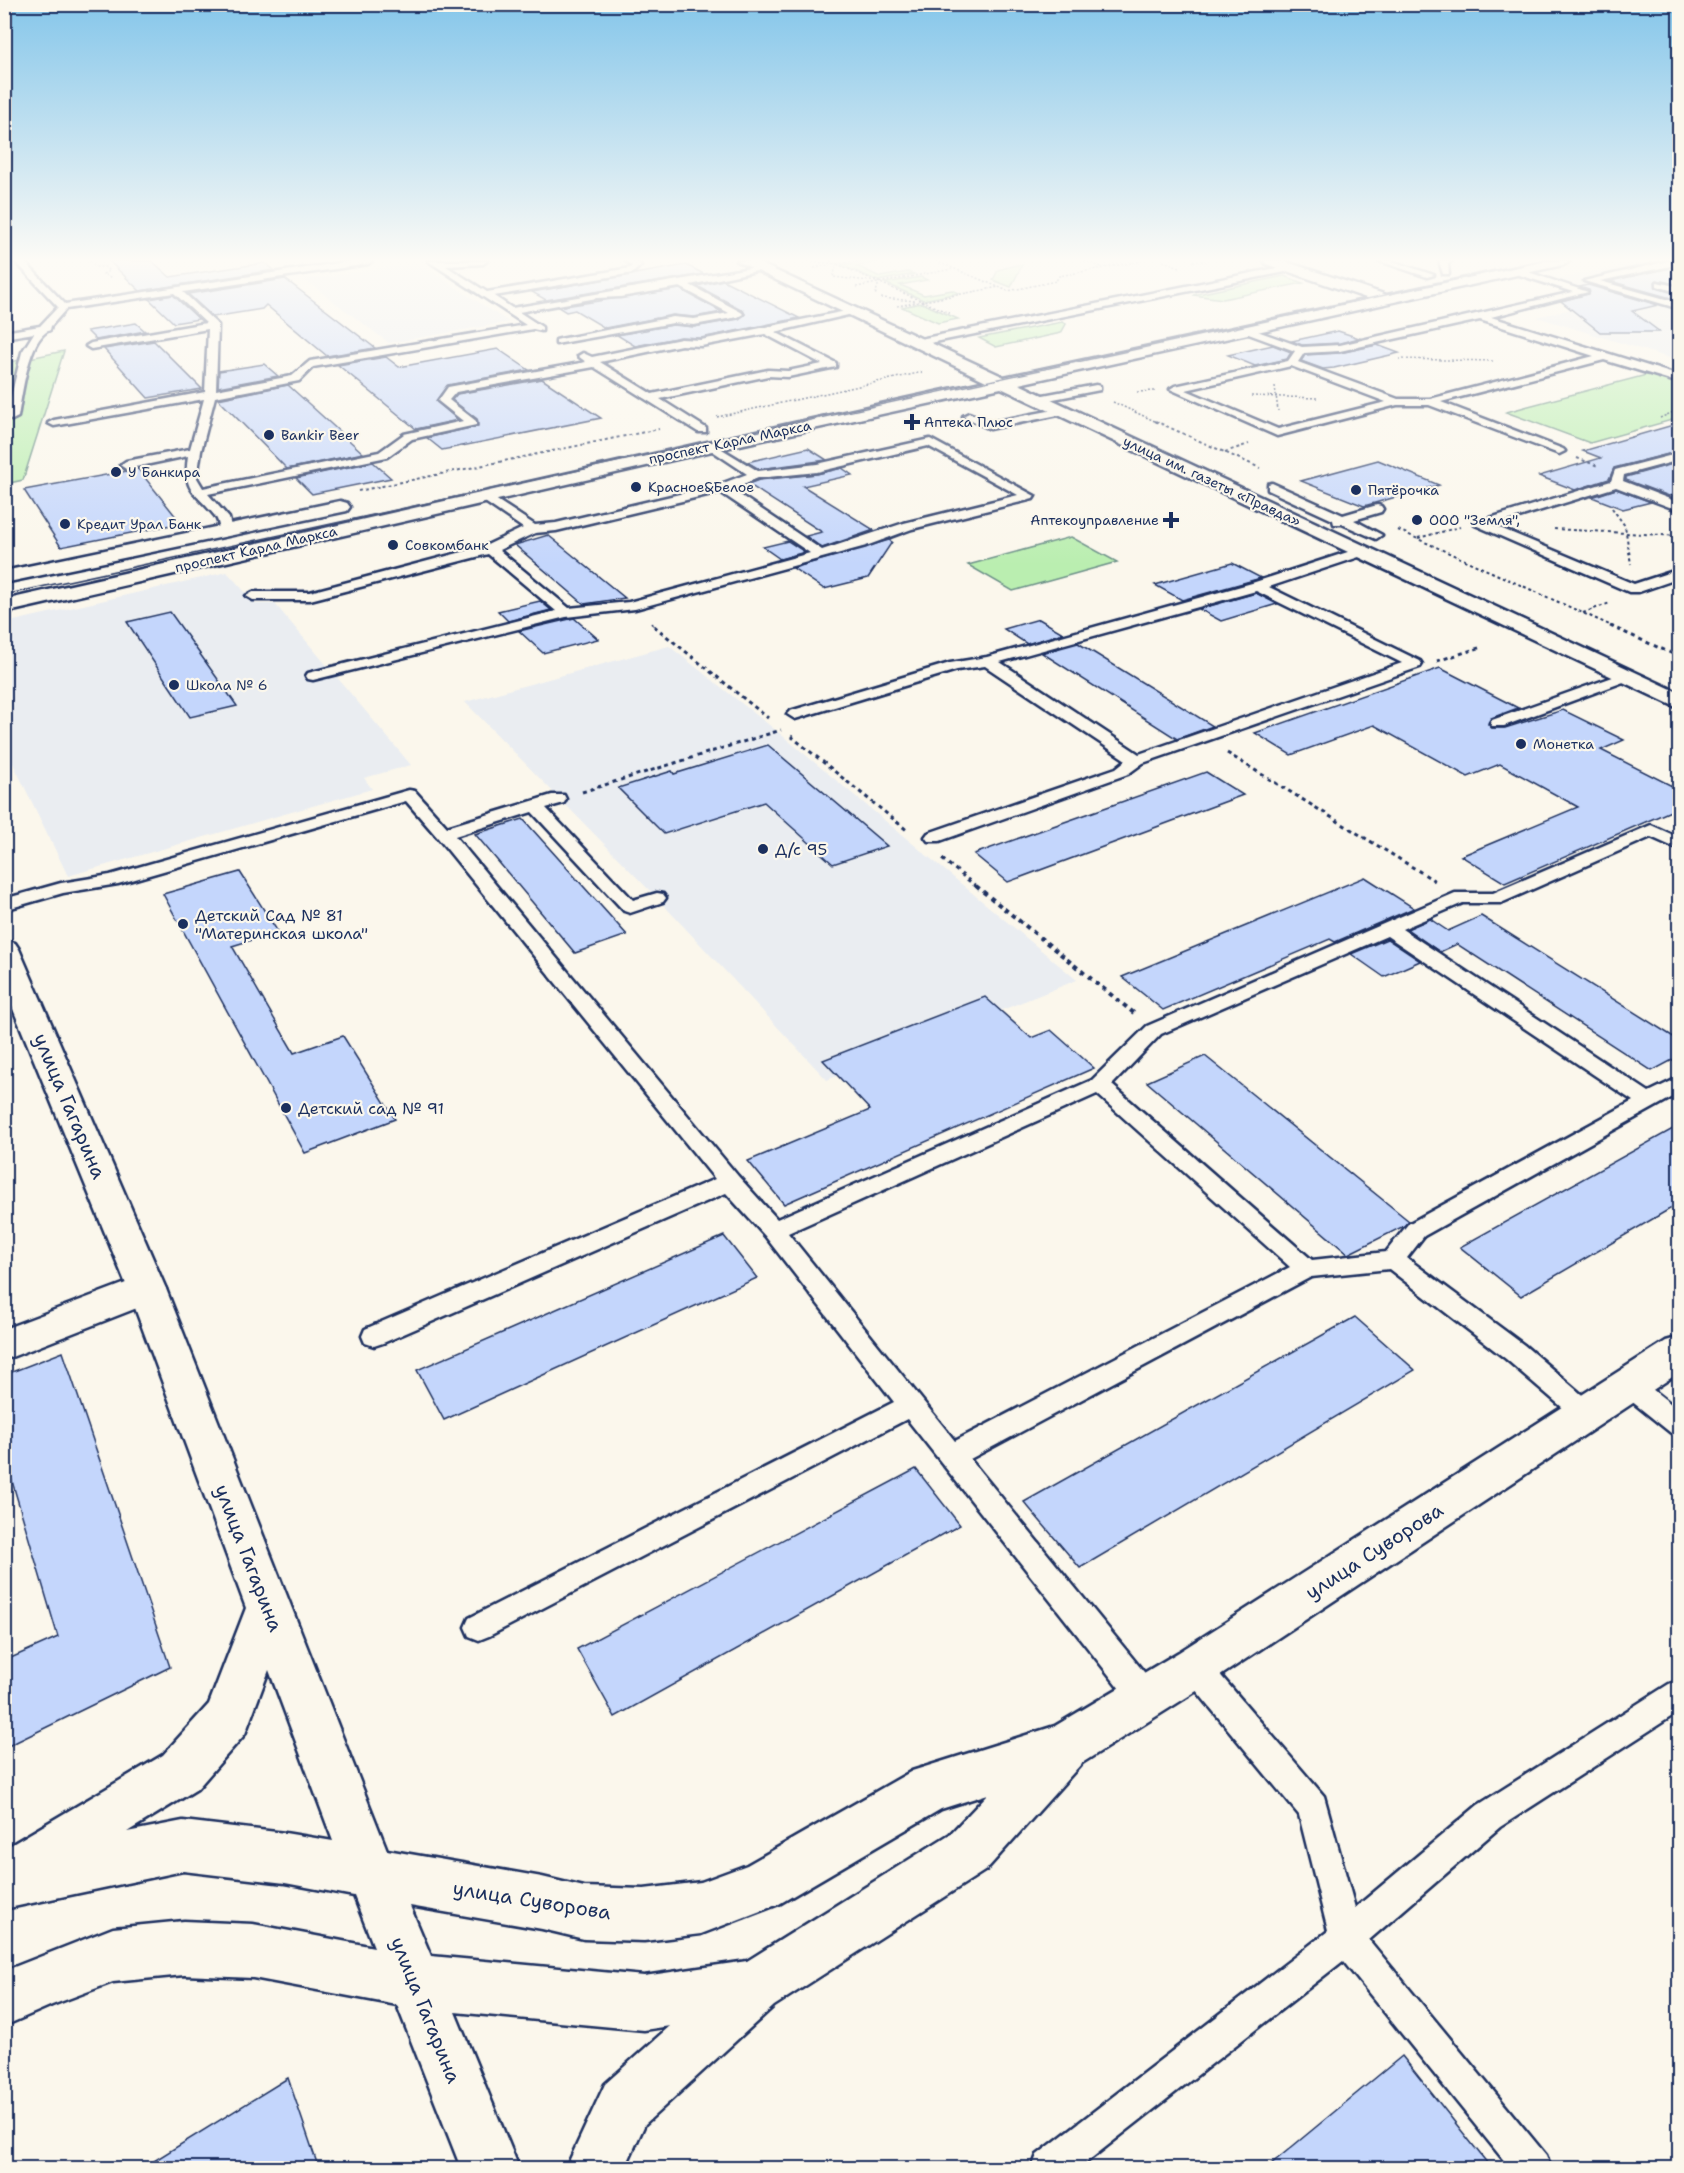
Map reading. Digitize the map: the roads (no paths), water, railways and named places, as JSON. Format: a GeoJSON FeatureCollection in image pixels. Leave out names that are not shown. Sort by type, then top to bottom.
{"type":"FeatureCollection","features":[{"type":"Feature","properties":{"kind":"main road","name":"улица им. газеты «Правда»"},"geometry":{"type":"LineString","coordinates":[[961,362],[1680,702]]}},
{"type":"Feature","properties":{"kind":"main road","name":"проспект Карла Маркса"},"geometry":{"type":"LineString","coordinates":[[749,421],[1025,362]]}},
{"type":"Feature","properties":{"kind":"main road","name":"проспект Карла Маркса"},"geometry":{"type":"LineString","coordinates":[[4,607],[486,497],[700,433],[1004,383],[1098,362]]}},
{"type":"Feature","properties":{"kind":"main road","name":"проспект Карла Маркса"},"geometry":{"type":"LineString","coordinates":[[4,577],[226,531],[353,498]]}},
{"type":"Feature","properties":{"kind":"main road","name":"улица Гагарина"},"geometry":{"type":"LineString","coordinates":[[4,949],[147,1289],[371,1875],[490,2169]]}},
{"type":"Feature","properties":{"kind":"main road"},"geometry":{"type":"LineString","coordinates":[[4,1345],[147,1289]]}},
{"type":"Feature","properties":{"kind":"main road","name":"улица Суворова"},"geometry":{"type":"LineString","coordinates":[[4,1883],[183,1846],[285,1858],[371,1875],[542,1903],[584,1913],[644,1915],[701,1908],[761,1886],[929,1788],[1066,1746],[1195,1667],[1680,1352]]}},
{"type":"Feature","properties":{"kind":"main road"},"geometry":{"type":"LineString","coordinates":[[4,1878],[180,1772],[228,1718],[268,1608]]}},
{"type":"Feature","properties":{"kind":"main road","name":"улица Суворова"},"geometry":{"type":"LineString","coordinates":[[595,2169],[625,2104],[755,1987],[968,1852],[1066,1746]]}},
{"type":"Feature","properties":{"kind":"main road","name":"улица Суворова"},"geometry":{"type":"LineString","coordinates":[[4,2000],[40,1982],[113,1955],[184,1948],[253,1951],[415,1981],[644,2003],[755,1987]]}},
{"type":"Feature","properties":{"kind":"lane"},"geometry":{"type":"LineString","coordinates":[[12,417],[25,362]]}},
{"type":"Feature","properties":{"kind":"lane"},"geometry":{"type":"LineString","coordinates":[[211,362],[210,395],[195,451],[191,478],[199,492],[223,518],[226,531]]}},
{"type":"Feature","properties":{"kind":"lane"},"geometry":{"type":"LineString","coordinates":[[54,423],[295,379],[310,364],[319,362]]}},
{"type":"Feature","properties":{"kind":"lane"},"geometry":{"type":"LineString","coordinates":[[199,492],[383,455],[408,436],[472,423],[443,400],[452,389],[590,362]]}},
{"type":"Feature","properties":{"kind":"lane"},"geometry":{"type":"LineString","coordinates":[[593,362],[650,398],[756,475]]}},
{"type":"Feature","properties":{"kind":"lane"},"geometry":{"type":"LineString","coordinates":[[650,398],[768,373],[788,374],[832,365],[827,362]]}},
{"type":"Feature","properties":{"kind":"lane"},"geometry":{"type":"LineString","coordinates":[[1397,402],[1292,363],[1175,389],[1278,433],[1397,402],[1430,402],[1581,362]]}},
{"type":"Feature","properties":{"kind":"lane"},"geometry":{"type":"LineString","coordinates":[[1626,362],[1680,380]]}},
{"type":"Feature","properties":{"kind":"lane"},"geometry":{"type":"LineString","coordinates":[[1038,399],[1096,388]]}},
{"type":"Feature","properties":{"kind":"lane"},"geometry":{"type":"LineString","coordinates":[[1430,402],[1559,451]]}},
{"type":"Feature","properties":{"kind":"lane"},"geometry":{"type":"LineString","coordinates":[[969,416],[990,426],[1064,411]]}},
{"type":"Feature","properties":{"kind":"lane"},"geometry":{"type":"LineString","coordinates":[[254,596],[310,596],[490,549],[532,529],[556,526],[722,488],[756,475],[817,468],[930,442],[1029,496],[908,526],[861,543],[630,606],[566,613],[313,676]]}},
{"type":"Feature","properties":{"kind":"lane"},"geometry":{"type":"LineString","coordinates":[[126,465],[195,451]]}},
{"type":"Feature","properties":{"kind":"lane"},"geometry":{"type":"LineString","coordinates":[[1680,456],[1481,525],[1634,589],[1680,573]]}},
{"type":"Feature","properties":{"kind":"lane"},"geometry":{"type":"LineString","coordinates":[[1618,478],[1680,507]]}},
{"type":"Feature","properties":{"kind":"lane"},"geometry":{"type":"LineString","coordinates":[[1272,487],[1376,535]]}},
{"type":"Feature","properties":{"kind":"lane"},"geometry":{"type":"LineString","coordinates":[[722,488],[819,554]]}},
{"type":"Feature","properties":{"kind":"lane"},"geometry":{"type":"LineString","coordinates":[[486,497],[532,529]]}},
{"type":"Feature","properties":{"kind":"lane"},"geometry":{"type":"LineString","coordinates":[[1312,528],[1377,510]]}},
{"type":"Feature","properties":{"kind":"lane"},"geometry":{"type":"LineString","coordinates":[[490,549],[566,613]]}},
{"type":"Feature","properties":{"kind":"lane"},"geometry":{"type":"LineString","coordinates":[[795,714],[955,666],[987,661],[1257,586],[1360,552]]}},
{"type":"Feature","properties":{"kind":"lane"},"geometry":{"type":"LineString","coordinates":[[934,837],[1122,771],[1137,760],[1414,664],[1257,586]]}},
{"type":"Feature","properties":{"kind":"lane"},"geometry":{"type":"LineString","coordinates":[[987,661],[1137,760]]}},
{"type":"Feature","properties":{"kind":"lane"},"geometry":{"type":"LineString","coordinates":[[1498,723],[1624,677]]}},
{"type":"Feature","properties":{"kind":"lane"},"geometry":{"type":"LineString","coordinates":[[4,905],[61,888],[112,880],[409,795],[444,834],[729,1182],[773,1230],[1146,1698]]}},
{"type":"Feature","properties":{"kind":"lane"},"geometry":{"type":"LineString","coordinates":[[444,834],[558,799]]}},
{"type":"Feature","properties":{"kind":"lane"},"geometry":{"type":"LineString","coordinates":[[536,807],[630,907],[657,898]]}},
{"type":"Feature","properties":{"kind":"lane"},"geometry":{"type":"LineString","coordinates":[[773,1230],[1099,1085],[1154,1030],[1461,897],[1495,899],[1651,830],[1680,845]]}},
{"type":"Feature","properties":{"kind":"lane"},"geometry":{"type":"LineString","coordinates":[[1388,928],[1648,1101]]}},
{"type":"Feature","properties":{"kind":"lane"},"geometry":{"type":"LineString","coordinates":[[1393,1260],[1416,1230],[1680,1084]]}},
{"type":"Feature","properties":{"kind":"lane"},"geometry":{"type":"LineString","coordinates":[[1099,1085],[1307,1269]]}},
{"type":"Feature","properties":{"kind":"lane"},"geometry":{"type":"LineString","coordinates":[[374,1336],[729,1182]]}},
{"type":"Feature","properties":{"kind":"lane"},"geometry":{"type":"LineString","coordinates":[[952,1455],[1307,1269],[1393,1260],[1515,1352],[1586,1413]]}},
{"type":"Feature","properties":{"kind":"lane"},"geometry":{"type":"LineString","coordinates":[[1629,1385],[1680,1426]]}},
{"type":"Feature","properties":{"kind":"lane"},"geometry":{"type":"LineString","coordinates":[[479,1627],[911,1405]]}},
{"type":"Feature","properties":{"kind":"lane"},"geometry":{"type":"LineString","coordinates":[[1195,1667],[1313,1808],[1346,1938],[1533,2169]]}},
{"type":"Feature","properties":{"kind":"lane"},"geometry":{"type":"LineString","coordinates":[[1050,2169],[1346,1938],[1489,1816],[1680,1694]]}},
{"type":"Feature","properties":{"kind":"tram line"},"geometry":{"type":"LineString","coordinates":[[4,595],[1075,362]]}},
{"type":"Feature","properties":{"kind":"place","name":"Аптека Плюс"},"geometry":{"type":"Point","coordinates":[912,422]}},
{"type":"Feature","properties":{"kind":"place","name":"Bankir Beer"},"geometry":{"type":"Point","coordinates":[269,435]}},
{"type":"Feature","properties":{"kind":"place","name":"У Банкира"},"geometry":{"type":"Point","coordinates":[116,472]}},
{"type":"Feature","properties":{"kind":"place","name":"Красное&Белое"},"geometry":{"type":"Point","coordinates":[636,487]}},
{"type":"Feature","properties":{"kind":"place","name":"Пятёрочка"},"geometry":{"type":"Point","coordinates":[1356,490]}},
{"type":"Feature","properties":{"kind":"place","name":"Аптекоуправление"},"geometry":{"type":"Point","coordinates":[1171,520]}},
{"type":"Feature","properties":{"kind":"place","name":"ООО \"Земля\","},"geometry":{"type":"Point","coordinates":[1417,520]}},
{"type":"Feature","properties":{"kind":"place","name":"Кредит Урал Банк"},"geometry":{"type":"Point","coordinates":[65,524]}},
{"type":"Feature","properties":{"kind":"place","name":"Совкомбанк"},"geometry":{"type":"Point","coordinates":[393,545]}},
{"type":"Feature","properties":{"kind":"place","name":"Школа № 6"},"geometry":{"type":"Point","coordinates":[174,685]}},
{"type":"Feature","properties":{"kind":"place","name":"Монетка"},"geometry":{"type":"Point","coordinates":[1521,744]}},
{"type":"Feature","properties":{"kind":"place","name":"Д/с 95"},"geometry":{"type":"Point","coordinates":[763,849]}},
{"type":"Feature","properties":{"kind":"place","name":"Детский Сад № 81 \"Материнская школа\""},"geometry":{"type":"Point","coordinates":[183,924]}},
{"type":"Feature","properties":{"kind":"place","name":"Детский сад № 91"},"geometry":{"type":"Point","coordinates":[286,1108]}}]}
